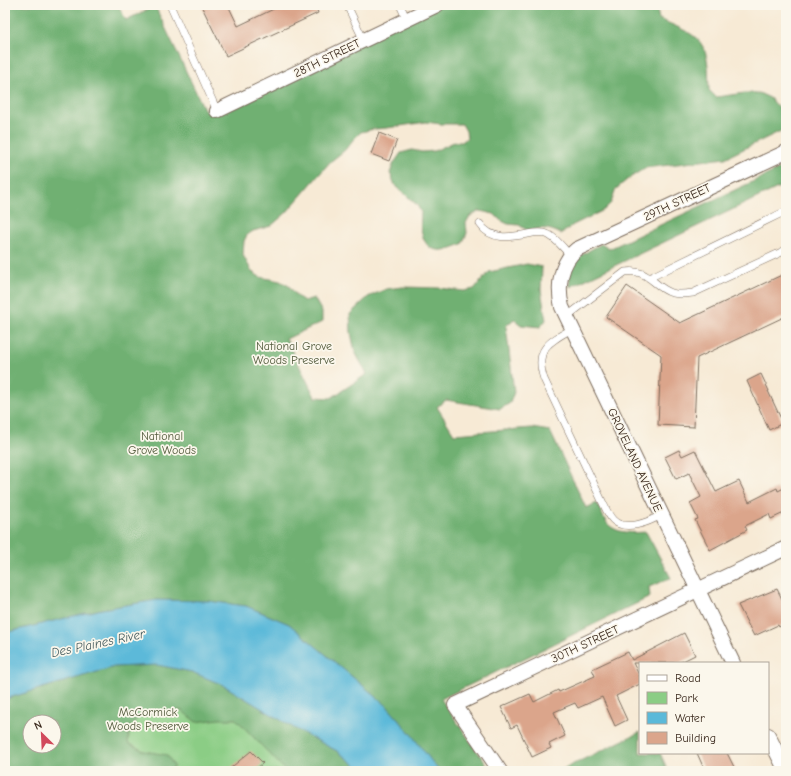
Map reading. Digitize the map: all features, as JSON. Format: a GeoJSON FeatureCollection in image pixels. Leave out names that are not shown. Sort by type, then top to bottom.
{"type":"FeatureCollection","features":[{"type":"Feature","properties":{"kind":"street","name":"28TH STREET"},"geometry":{"type":"LineString","coordinates":[[217,111],[437,5]]}},
{"type":"Feature","properties":{"kind":"street","name":"29TH STREET"},"geometry":{"type":"LineString","coordinates":[[570,255],[577,249],[598,238],[786,152]]}},
{"type":"Feature","properties":{"kind":"street","name":"GROVELAND AVENUE"},"geometry":{"type":"LineString","coordinates":[[570,255],[564,266],[559,288],[562,307],[697,591],[732,662]]}},
{"type":"Feature","properties":{"kind":"street","name":"30TH STREET"},"geometry":{"type":"LineString","coordinates":[[500,771],[455,705],[786,548]]}},
{"type":"Feature","properties":{"kind":"street"},"geometry":{"type":"LineString","coordinates":[[769,737],[785,766]]}},
{"type":"Feature","properties":{"kind":"lane"},"geometry":{"type":"LineString","coordinates":[[170,5],[217,111]]}},
{"type":"Feature","properties":{"kind":"lane"},"geometry":{"type":"LineString","coordinates":[[347,5],[364,41]]}},
{"type":"Feature","properties":{"kind":"lane"},"geometry":{"type":"LineString","coordinates":[[400,5],[407,20]]}},
{"type":"Feature","properties":{"kind":"lane"},"geometry":{"type":"LineString","coordinates":[[649,278],[786,211]]}},
{"type":"Feature","properties":{"kind":"lane"},"geometry":{"type":"LineString","coordinates":[[480,224],[487,233],[497,236],[516,236],[543,233],[552,238],[570,255]]}},
{"type":"Feature","properties":{"kind":"lane"},"geometry":{"type":"LineString","coordinates":[[661,515],[652,521],[639,525],[628,526],[615,522],[607,510],[544,379],[540,368],[540,359],[543,350],[569,323],[625,272],[634,271],[649,278],[671,293],[682,295],[693,292],[786,250]]}},
{"type":"Feature","properties":{"kind":"green space","name":"National Grove Woods"},"geometry":{"type":"Polygon","coordinates":[[[5,5],[118,5],[126,20],[155,6],[205,111],[427,5],[661,5],[657,10],[659,19],[697,38],[703,47],[708,65],[709,90],[716,97],[745,93],[759,93],[770,98],[780,109],[785,129],[725,158],[645,168],[616,189],[611,203],[604,210],[573,225],[561,234],[553,230],[545,229],[528,231],[519,225],[508,224],[500,220],[494,214],[480,211],[470,216],[466,223],[467,233],[462,244],[444,250],[437,250],[427,245],[422,235],[421,212],[417,205],[395,185],[390,173],[394,163],[401,153],[412,150],[422,152],[434,151],[454,142],[462,142],[467,138],[466,131],[462,124],[426,122],[361,132],[345,150],[330,162],[286,213],[271,226],[253,231],[247,235],[244,241],[243,255],[252,272],[260,277],[280,281],[289,286],[297,296],[304,301],[314,298],[322,312],[322,322],[286,339],[315,397],[331,398],[367,374],[355,352],[351,333],[350,314],[368,297],[386,289],[403,287],[439,288],[464,291],[474,289],[489,272],[527,264],[542,267],[541,290],[546,320],[540,327],[521,325],[514,319],[506,326],[514,392],[510,403],[500,409],[446,400],[437,407],[454,434],[532,428],[550,431],[586,508],[597,503],[607,523],[611,527],[620,531],[646,532],[671,578],[649,587],[650,597],[441,699],[491,771],[439,771],[411,734],[386,705],[289,624],[246,606],[208,601],[157,600],[102,609],[5,633],[5,5]]]}},
{"type":"Feature","properties":{"kind":"green space"},"geometry":{"type":"Polygon","coordinates":[[[786,166],[786,184],[570,287],[571,268],[577,259],[591,249],[601,244],[609,249],[786,166]]]}},
{"type":"Feature","properties":{"kind":"green space","name":"McCormick Woods Preserve"},"geometry":{"type":"Polygon","coordinates":[[[157,665],[192,672],[223,685],[294,728],[337,751],[363,771],[286,771],[236,719],[219,719],[196,722],[181,710],[141,715],[130,726],[128,743],[144,751],[167,755],[174,766],[171,771],[5,771],[5,699],[114,667],[157,665]]]}},
{"type":"Feature","properties":{"kind":"green space","name":"McCormick Woods Preserve"},"geometry":{"type":"Polygon","coordinates":[[[114,667],[363,771],[5,771],[5,699],[114,667]]]}},
{"type":"Feature","properties":{"kind":"green space"},"geometry":{"type":"Polygon","coordinates":[[[639,732],[639,754],[660,754],[668,771],[559,771],[639,732]]]}},
{"type":"Feature","properties":{"kind":"water","name":"Des Plaines River"},"geometry":{"type":"Polygon","coordinates":[[[157,600],[208,601],[246,606],[289,624],[386,705],[411,734],[439,771],[363,771],[337,751],[294,728],[223,685],[192,672],[157,665],[114,667],[5,699],[5,633],[102,609],[157,600]]]}},
{"type":"Feature","properties":{"kind":"building"},"geometry":{"type":"Polygon","coordinates":[[[201,5],[228,5],[238,26],[282,5],[315,5],[318,13],[226,56],[201,5]]]}},
{"type":"Feature","properties":{"kind":"building"},"geometry":{"type":"Polygon","coordinates":[[[379,133],[397,140],[389,161],[371,154],[379,133]]]}},
{"type":"Feature","properties":{"kind":"building"},"geometry":{"type":"Polygon","coordinates":[[[786,273],[786,316],[697,358],[694,427],[658,425],[661,355],[606,317],[627,286],[680,323],[786,273]]]}},
{"type":"Feature","properties":{"kind":"building"},"geometry":{"type":"Polygon","coordinates":[[[761,374],[783,423],[769,430],[747,381],[761,374]]]}},
{"type":"Feature","properties":{"kind":"building"},"geometry":{"type":"Polygon","coordinates":[[[679,450],[682,456],[695,450],[716,492],[739,481],[749,502],[777,488],[778,491],[786,487],[786,512],[771,519],[769,514],[745,526],[747,530],[710,550],[695,520],[698,519],[690,503],[701,497],[689,473],[676,479],[665,457],[679,450]]]}},
{"type":"Feature","properties":{"kind":"building"},"geometry":{"type":"Polygon","coordinates":[[[777,589],[786,607],[786,623],[754,636],[738,605],[777,589]]]}},
{"type":"Feature","properties":{"kind":"building"},"geometry":{"type":"Polygon","coordinates":[[[684,633],[695,655],[681,662],[633,663],[639,675],[639,684],[616,696],[627,720],[615,726],[602,697],[578,708],[575,703],[554,712],[565,736],[549,744],[551,748],[532,757],[517,725],[511,728],[501,707],[530,694],[534,702],[558,690],[559,692],[595,676],[592,669],[628,652],[632,660],[684,633]]]}},
{"type":"Feature","properties":{"kind":"building"},"geometry":{"type":"Polygon","coordinates":[[[251,751],[263,763],[254,771],[227,771],[251,751]]]}},
{"type":"Feature","properties":{"kind":"building"},"geometry":{"type":"Polygon","coordinates":[[[697,754],[728,754],[736,771],[705,771],[697,754]]]}},
{"type":"Feature","properties":{"kind":"park label","name":"National Grove Woods Preserve"},"geometry":{"type":"Point","coordinates":[294,353]}}]}
